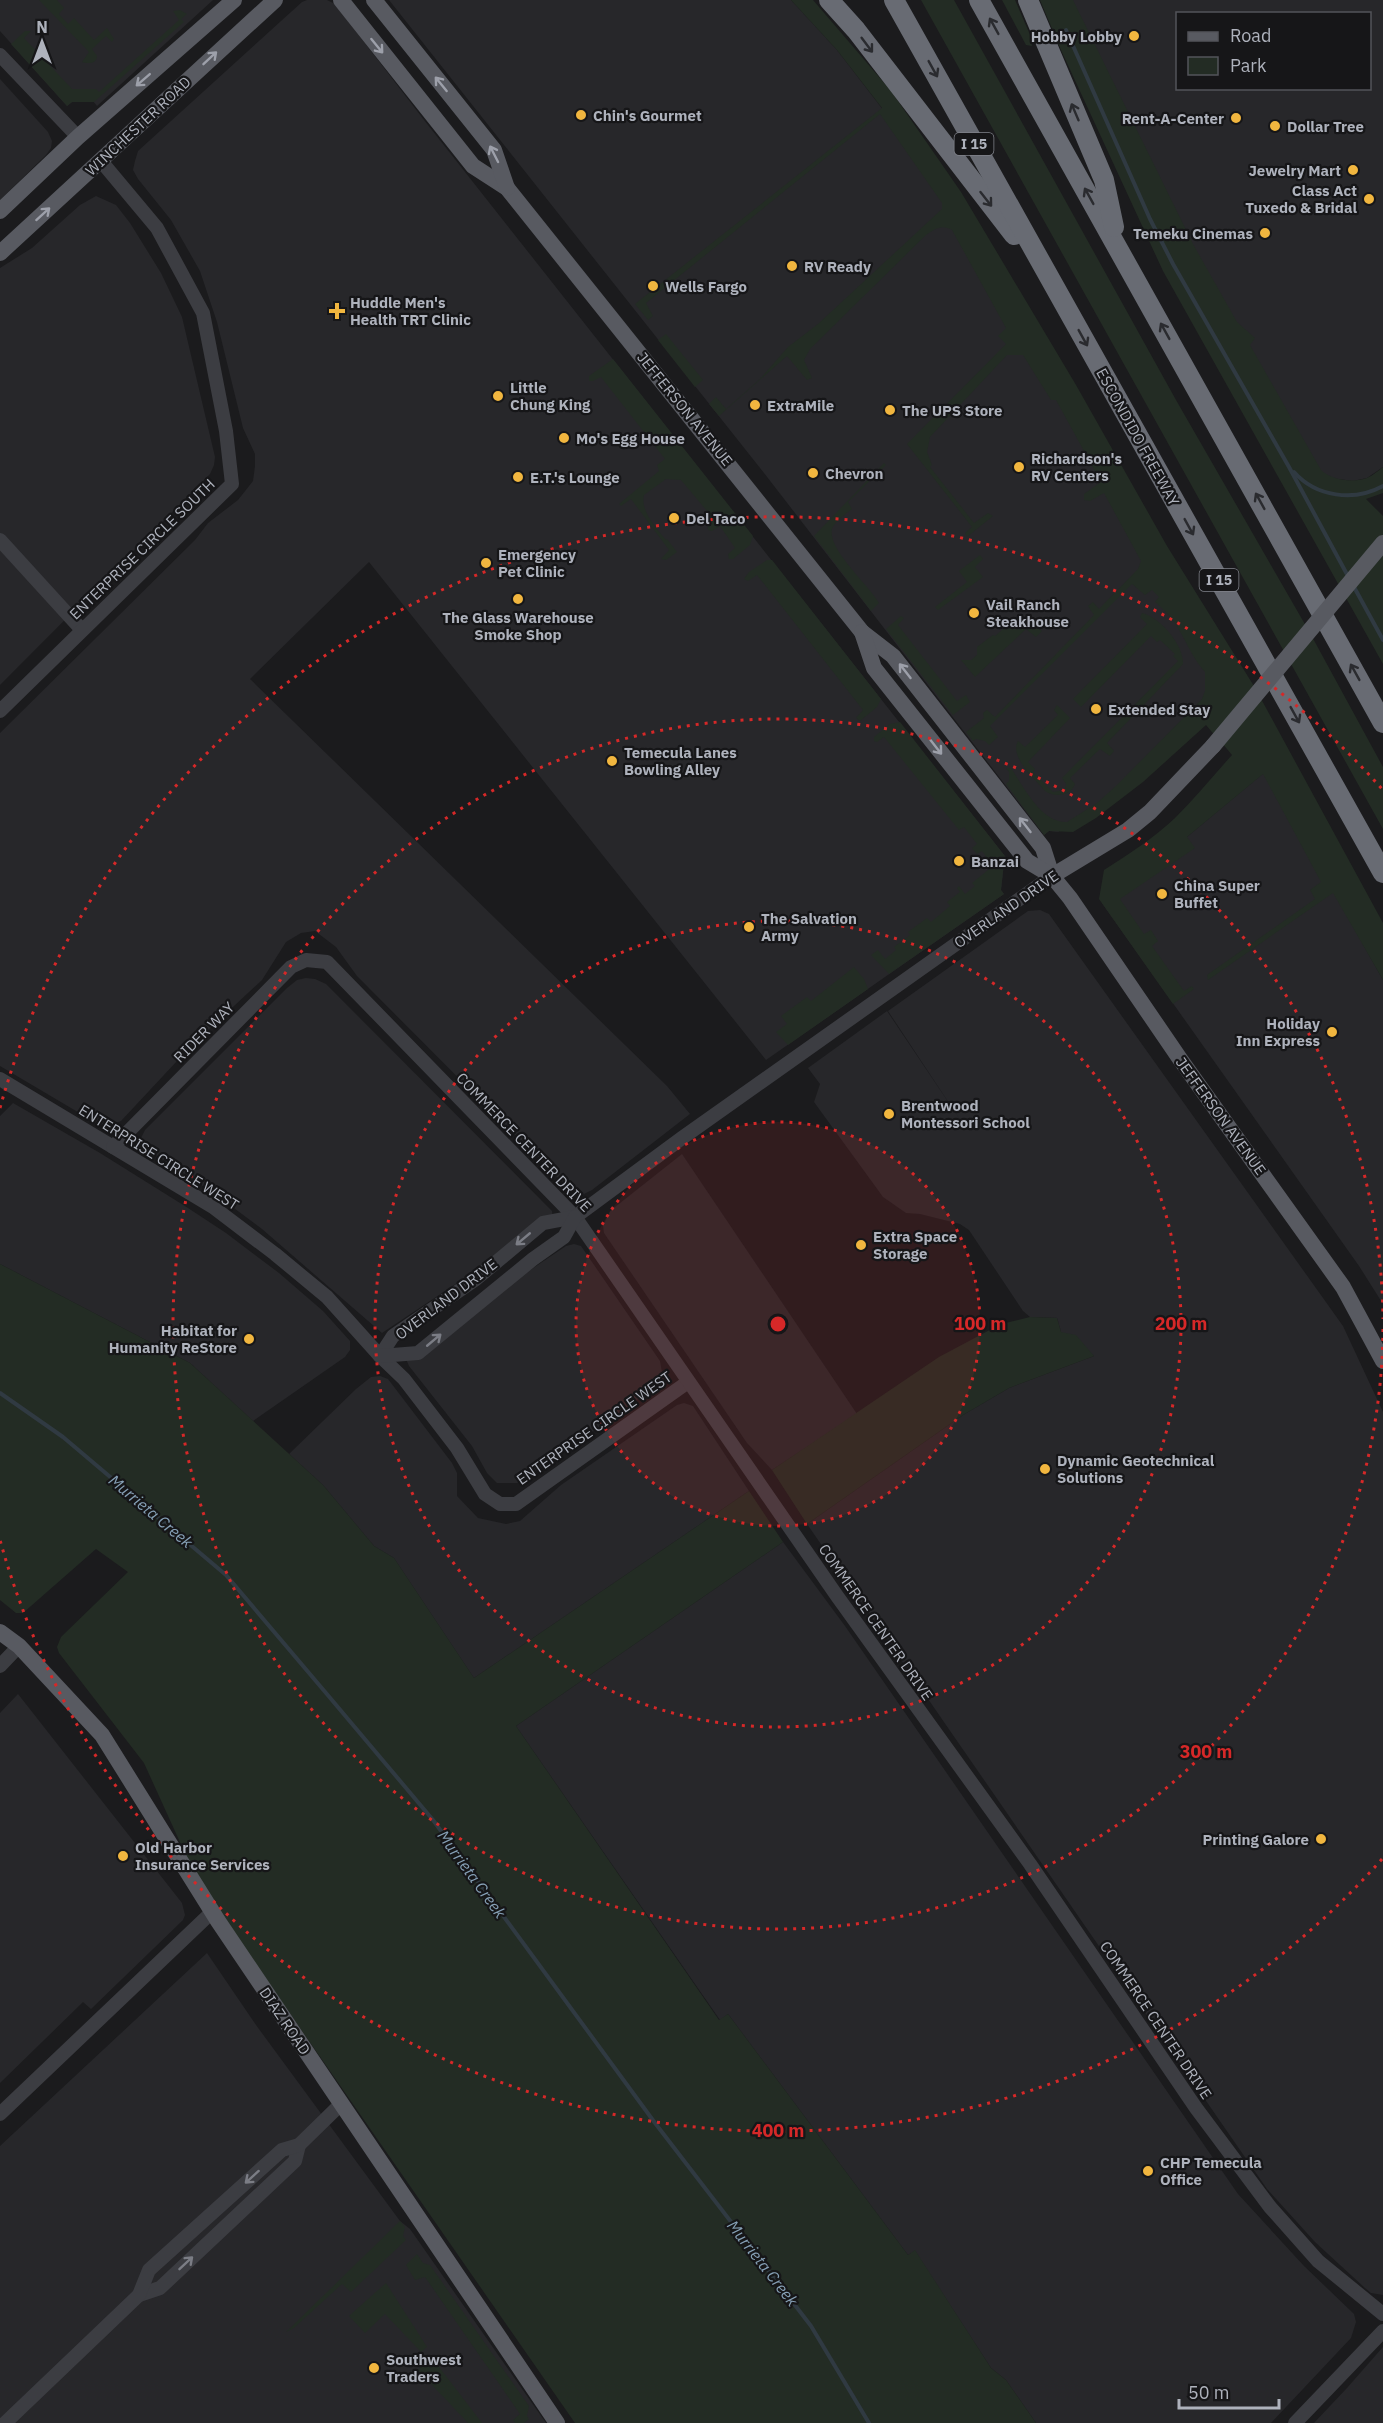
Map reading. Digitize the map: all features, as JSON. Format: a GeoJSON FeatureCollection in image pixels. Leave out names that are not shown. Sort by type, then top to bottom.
{"type":"FeatureCollection","features":[{"type":"Feature","properties":{"kind":"highway"},"geometry":{"type":"LineString","coordinates":[[830,0],[856,30],[1054,287]]}},
{"type":"Feature","properties":{"kind":"highway","name":"ESCONDIDO FREEWAY"},"geometry":{"type":"LineString","coordinates":[[894,0],[1383,873]]}},
{"type":"Feature","properties":{"kind":"highway"},"geometry":{"type":"LineString","coordinates":[[979,0],[1383,723]]}},
{"type":"Feature","properties":{"kind":"highway"},"geometry":{"type":"LineString","coordinates":[[1028,0],[1104,180],[1118,247]]}},
{"type":"Feature","properties":{"kind":"main road","name":"WINCHESTER ROAD"},"geometry":{"type":"LineString","coordinates":[[0,211],[78,137],[234,0]]}},
{"type":"Feature","properties":{"kind":"main road","name":"WINCHESTER ROAD"},"geometry":{"type":"LineString","coordinates":[[0,253],[223,46],[276,0]]}},
{"type":"Feature","properties":{"kind":"main road","name":"JEFFERSON AVENUE"},"geometry":{"type":"LineString","coordinates":[[341,0],[473,166],[507,188],[862,632],[893,656],[1043,848],[1052,876]]}},
{"type":"Feature","properties":{"kind":"main road","name":"JEFFERSON AVENUE"},"geometry":{"type":"LineString","coordinates":[[374,0],[494,150],[507,188]]}},
{"type":"Feature","properties":{"kind":"main road"},"geometry":{"type":"LineString","coordinates":[[405,80],[429,93],[456,126],[464,128],[472,123]]}},
{"type":"Feature","properties":{"kind":"main road","name":"OVERLAND DRIVE"},"geometry":{"type":"LineString","coordinates":[[1052,876],[1128,830],[1150,812],[1213,746],[1383,543]]}},
{"type":"Feature","properties":{"kind":"main road","name":"JEFFERSON AVENUE"},"geometry":{"type":"LineString","coordinates":[[862,632],[874,668],[1027,861],[1052,876],[1070,898],[1180,1059],[1343,1287],[1383,1361]]}},
{"type":"Feature","properties":{"kind":"main road","name":"DIAZ ROAD"},"geometry":{"type":"LineString","coordinates":[[0,1632],[19,1646],[102,1736],[212,1912],[557,2423]]}},
{"type":"Feature","properties":{"kind":"street"},"geometry":{"type":"LineString","coordinates":[[0,55],[78,137]]}},
{"type":"Feature","properties":{"kind":"street","name":"ENTERPRISE CIRCLE SOUTH"},"geometry":{"type":"LineString","coordinates":[[0,711],[232,484],[226,431],[203,313],[157,228],[101,161]]}},
{"type":"Feature","properties":{"kind":"street"},"geometry":{"type":"LineString","coordinates":[[0,540],[82,630]]}},
{"type":"Feature","properties":{"kind":"street","name":"OVERLAND DRIVE"},"geometry":{"type":"LineString","coordinates":[[380,1356],[418,1353],[533,1259],[564,1237],[575,1217],[681,1138],[1052,876]]}},
{"type":"Feature","properties":{"kind":"street","name":"RIDER WAY"},"geometry":{"type":"LineString","coordinates":[[113,1147],[291,967],[306,960],[327,962]]}},
{"type":"Feature","properties":{"kind":"street","name":"COMMERCE CENTER DRIVE"},"geometry":{"type":"LineString","coordinates":[[327,962],[575,1217],[843,1605],[1030,1864],[1196,2108],[1260,2194],[1318,2261],[1383,2314]]}},
{"type":"Feature","properties":{"kind":"street","name":"ENTERPRISE CIRCLE WEST"},"geometry":{"type":"LineString","coordinates":[[0,1079],[213,1207],[327,1297],[404,1379],[452,1441],[485,1494],[500,1504],[516,1504],[688,1382]]}},
{"type":"Feature","properties":{"kind":"street","name":"OVERLAND DRIVE"},"geometry":{"type":"LineString","coordinates":[[380,1356],[393,1336],[476,1278],[543,1223],[575,1217]]}},
{"type":"Feature","properties":{"kind":"street"},"geometry":{"type":"LineString","coordinates":[[0,1666],[19,1646]]}},
{"type":"Feature","properties":{"kind":"street"},"geometry":{"type":"LineString","coordinates":[[0,2114],[212,1912]]}},
{"type":"Feature","properties":{"kind":"street"},"geometry":{"type":"LineString","coordinates":[[5,2423],[139,2295],[150,2270],[282,2150],[299,2145],[341,2104]]}},
{"type":"Feature","properties":{"kind":"street"},"geometry":{"type":"LineString","coordinates":[[139,2295],[160,2288],[295,2161],[299,2145]]}},
{"type":"Feature","properties":{"kind":"street"},"geometry":{"type":"LineString","coordinates":[[1295,2423],[1383,2331]]}},
{"type":"Feature","properties":{"kind":"shaded area"},"geometry":{"type":"Polygon","coordinates":[[[0,0],[213,0],[97,106],[93,101],[72,102],[67,106],[0,31],[0,0]]]}},
{"type":"Feature","properties":{"kind":"shaded area"},"geometry":{"type":"Polygon","coordinates":[[[327,0],[335,4],[1008,860],[1004,863],[1001,890],[1004,894],[766,1060],[369,562],[250,679],[667,1086],[690,1114],[592,1190],[582,1195],[572,1192],[357,976],[336,947],[315,931],[301,933],[286,942],[262,980],[191,1046],[121,1121],[108,1126],[98,1124],[0,1066],[0,733],[195,540],[208,523],[238,500],[253,481],[255,454],[243,428],[217,322],[200,271],[171,220],[138,179],[133,170],[135,161],[138,151],[302,2],[327,0]]]}},
{"type":"Feature","properties":{"kind":"shaded area"},"geometry":{"type":"Polygon","coordinates":[[[389,0],[791,0],[837,50],[894,124],[950,207],[1217,687],[1110,799],[1058,832],[1049,831],[1044,835],[764,473],[389,0]]]}},
{"type":"Feature","properties":{"kind":"shaded area"},"geometry":{"type":"Polygon","coordinates":[[[1059,0],[1383,0],[1383,467],[1367,478],[1353,481],[1323,477],[1306,462],[1059,0]]]}},
{"type":"Feature","properties":{"kind":"shaded area"},"geometry":{"type":"Polygon","coordinates":[[[0,79],[48,132],[52,141],[51,148],[46,155],[0,200],[0,79]]]}},
{"type":"Feature","properties":{"kind":"shaded area"},"geometry":{"type":"Polygon","coordinates":[[[96,196],[116,205],[130,223],[161,273],[182,317],[215,457],[214,465],[210,474],[0,685],[0,268],[32,248],[80,205],[96,196]]]}},
{"type":"Feature","properties":{"kind":"shaded area"},"geometry":{"type":"Polygon","coordinates":[[[1266,771],[1383,980],[1383,1304],[1359,1266],[1102,903],[1164,856],[1266,771]]]}},
{"type":"Feature","properties":{"kind":"shaded area"},"geometry":{"type":"Polygon","coordinates":[[[1040,910],[1049,914],[1343,1326],[1383,1412],[1383,2295],[1371,2293],[1365,2288],[1315,2242],[1267,2189],[807,1524],[963,1415],[1009,1388],[1094,1356],[1061,1332],[1057,1318],[1030,1317],[1023,1311],[969,1230],[960,1224],[920,1214],[906,1213],[883,1197],[814,1102],[820,1084],[808,1068],[887,1011],[965,1127],[888,1011],[1028,911],[1040,910]]]}},
{"type":"Feature","properties":{"kind":"shaded area"},"geometry":{"type":"Polygon","coordinates":[[[306,978],[326,984],[552,1211],[553,1219],[382,1333],[262,1229],[215,1194],[142,1146],[141,1138],[145,1130],[287,988],[297,980],[306,978]]]}},
{"type":"Feature","properties":{"kind":"shaded area"},"geometry":{"type":"Polygon","coordinates":[[[13,1103],[100,1153],[188,1208],[279,1273],[323,1311],[350,1341],[350,1350],[345,1357],[253,1421],[190,1363],[0,1264],[0,1116],[13,1103]]]}},
{"type":"Feature","properties":{"kind":"shaded area"},"geometry":{"type":"Polygon","coordinates":[[[682,1154],[857,1414],[772,1470],[747,1443],[604,1233],[603,1226],[610,1211],[682,1154]]]}},
{"type":"Feature","properties":{"kind":"shaded area"},"geometry":{"type":"Polygon","coordinates":[[[574,1244],[581,1246],[660,1361],[663,1378],[658,1385],[531,1475],[517,1483],[497,1483],[487,1473],[472,1446],[409,1366],[406,1359],[407,1353],[566,1246],[574,1244]]]}},
{"type":"Feature","properties":{"kind":"shaded area"},"geometry":{"type":"Polygon","coordinates":[[[380,1376],[388,1379],[452,1463],[457,1473],[457,1496],[478,1518],[506,1524],[520,1521],[561,1485],[677,1405],[684,1403],[693,1406],[749,1491],[474,1678],[394,1558],[374,1546],[323,1485],[289,1454],[356,1389],[371,1377],[380,1376]]]}},
{"type":"Feature","properties":{"kind":"shaded area"},"geometry":{"type":"Polygon","coordinates":[[[783,1542],[845,1626],[1238,2194],[1304,2266],[1354,2314],[1356,2322],[1351,2338],[1271,2423],[1036,2423],[1006,2380],[991,2368],[915,2251],[908,2255],[728,2014],[720,2020],[516,1726],[783,1542]]]}},
{"type":"Feature","properties":{"kind":"shaded area"},"geometry":{"type":"Polygon","coordinates":[[[18,1694],[182,1903],[185,1915],[183,1920],[91,2009],[83,2002],[0,2083],[0,1713],[18,1694]]]}},
{"type":"Feature","properties":{"kind":"shaded area"},"geometry":{"type":"Polygon","coordinates":[[[207,1953],[256,2025],[400,2221],[410,2229],[546,2423],[0,2423],[0,2146],[207,1953]]]}},
{"type":"Feature","properties":{"kind":"shaded area"},"geometry":{"type":"Polygon","coordinates":[[[1383,2347],[1383,2423],[1314,2423],[1347,2388],[1383,2347]]]}},
{"type":"Feature","properties":{"kind":"green space"},"geometry":{"type":"Polygon","coordinates":[[[39,0],[57,0],[64,8],[59,14],[68,24],[74,18],[94,40],[107,28],[114,39],[112,42],[106,36],[92,49],[97,56],[96,61],[82,62],[89,52],[39,0]]]}},
{"type":"Feature","properties":{"kind":"green space"},"geometry":{"type":"Polygon","coordinates":[[[791,0],[813,0],[891,91],[961,192],[1076,385],[1167,546],[1257,691],[1217,738],[1206,725],[1143,782],[1096,818],[1073,832],[1049,831],[1044,835],[1006,784],[1009,781],[1009,772],[1006,768],[1011,768],[1041,810],[1049,817],[1067,822],[1097,803],[1117,785],[1202,699],[1205,691],[1205,672],[1172,619],[1155,602],[1159,597],[1152,590],[1145,595],[1132,584],[990,726],[998,737],[989,745],[985,741],[976,739],[973,741],[966,732],[984,718],[983,713],[987,710],[995,717],[1094,615],[1088,606],[1093,602],[1099,609],[1138,569],[1141,561],[1104,493],[1090,501],[1084,500],[1084,494],[1101,482],[1056,400],[1051,400],[1023,355],[1007,355],[930,437],[927,452],[932,465],[930,467],[974,523],[988,513],[993,516],[967,537],[965,533],[972,527],[907,444],[1006,344],[998,336],[1006,328],[952,230],[942,227],[926,235],[810,349],[804,360],[812,378],[807,380],[787,356],[719,416],[709,404],[716,397],[726,409],[760,379],[788,347],[818,324],[942,209],[942,203],[880,114],[646,303],[653,316],[648,320],[635,304],[882,108],[837,50],[791,0]]]}},
{"type":"Feature","properties":{"kind":"green space"},"geometry":{"type":"Polygon","coordinates":[[[921,0],[954,0],[1176,400],[1310,633],[1383,767],[1383,829],[921,0]]]}},
{"type":"Feature","properties":{"kind":"green space"},"geometry":{"type":"Polygon","coordinates":[[[1002,0],[1015,0],[1031,37],[1032,46],[1026,45],[1002,0]]]}},
{"type":"Feature","properties":{"kind":"green space"},"geometry":{"type":"Polygon","coordinates":[[[1040,0],[1073,0],[1193,244],[1237,322],[1255,338],[1250,345],[1321,470],[1343,480],[1362,480],[1383,467],[1383,493],[1366,499],[1383,516],[1383,664],[1163,271],[1040,0]]]}},
{"type":"Feature","properties":{"kind":"green space"},"geometry":{"type":"Polygon","coordinates":[[[180,10],[187,14],[181,19],[184,22],[94,102],[72,102],[67,106],[11,44],[25,31],[31,31],[24,38],[72,89],[96,89],[99,92],[179,20],[173,11],[180,10]]]}},
{"type":"Feature","properties":{"kind":"green space"},"geometry":{"type":"Polygon","coordinates":[[[666,334],[703,380],[695,387],[658,340],[666,334]]]}},
{"type":"Feature","properties":{"kind":"green space"},"geometry":{"type":"Polygon","coordinates":[[[613,359],[753,536],[750,545],[733,559],[729,559],[728,554],[735,548],[720,526],[712,531],[708,530],[707,511],[681,480],[666,479],[644,495],[644,507],[650,519],[677,552],[666,560],[661,559],[669,550],[631,499],[621,506],[619,504],[659,471],[657,465],[665,459],[601,377],[589,381],[589,376],[613,359]]]}},
{"type":"Feature","properties":{"kind":"green space"},"geometry":{"type":"Polygon","coordinates":[[[884,463],[886,465],[848,502],[852,509],[838,520],[832,529],[832,537],[842,556],[879,603],[871,611],[814,536],[884,463]]]}},
{"type":"Feature","properties":{"kind":"green space"},"geometry":{"type":"Polygon","coordinates":[[[980,555],[983,559],[975,567],[983,577],[938,610],[935,607],[967,582],[959,571],[980,555]]]}},
{"type":"Feature","properties":{"kind":"green space"},"geometry":{"type":"Polygon","coordinates":[[[767,560],[772,560],[881,699],[877,707],[860,721],[856,718],[863,710],[757,575],[748,581],[744,579],[749,572],[767,560]]]}},
{"type":"Feature","properties":{"kind":"green space"},"geometry":{"type":"Polygon","coordinates":[[[1142,613],[1156,620],[1170,633],[1180,649],[1183,664],[1107,743],[1114,751],[1110,756],[1100,749],[1070,778],[1075,784],[1070,791],[1062,795],[1053,795],[1045,791],[1020,761],[1016,747],[1018,741],[1025,747],[1058,715],[1054,710],[1057,705],[1070,718],[1028,762],[1035,769],[1033,772],[1053,792],[1065,790],[1066,784],[1062,778],[1178,661],[1173,656],[1175,654],[1160,640],[1157,642],[1151,636],[1081,707],[1073,699],[1147,624],[1140,617],[1142,613]]]}},
{"type":"Feature","properties":{"kind":"green space"},"geometry":{"type":"Polygon","coordinates":[[[901,616],[904,618],[898,625],[957,701],[966,695],[970,702],[953,715],[886,629],[901,616]]]}},
{"type":"Feature","properties":{"kind":"green space"},"geometry":{"type":"Polygon","coordinates":[[[1027,617],[1042,631],[1036,637],[1026,629],[975,677],[961,660],[971,660],[977,655],[977,647],[993,635],[995,636],[1016,618],[1021,623],[1027,617]]]}},
{"type":"Feature","properties":{"kind":"green space"},"geometry":{"type":"Polygon","coordinates":[[[1260,697],[1383,923],[1383,980],[1333,893],[1208,980],[1207,975],[1315,899],[1310,890],[1321,882],[1263,774],[1187,837],[1195,848],[1120,899],[1144,934],[1151,930],[1158,941],[1152,946],[1184,991],[1192,986],[1194,989],[1173,1004],[1099,899],[1104,870],[1159,832],[1197,795],[1232,755],[1222,743],[1260,697]]]}},
{"type":"Feature","properties":{"kind":"green space"},"geometry":{"type":"Polygon","coordinates":[[[900,722],[1008,860],[1004,863],[1001,890],[1004,894],[889,974],[871,955],[878,950],[885,959],[896,950],[894,947],[910,935],[908,932],[927,918],[931,922],[950,906],[947,902],[960,892],[957,888],[959,886],[965,894],[975,886],[972,883],[993,866],[982,851],[977,854],[972,848],[977,844],[964,827],[959,830],[884,737],[877,742],[874,741],[874,737],[890,724],[900,722]]]}},
{"type":"Feature","properties":{"kind":"green space"},"geometry":{"type":"Polygon","coordinates":[[[854,967],[864,979],[868,989],[788,1045],[776,1032],[787,1024],[781,1016],[807,997],[811,1001],[854,967]]]}},
{"type":"Feature","properties":{"kind":"green space"},"geometry":{"type":"Polygon","coordinates":[[[0,1264],[190,1363],[323,1485],[374,1546],[394,1558],[474,1678],[749,1491],[783,1542],[516,1726],[719,2020],[728,2014],[908,2255],[915,2250],[991,2368],[1006,2380],[1036,2423],[575,2423],[213,1903],[189,1862],[144,1763],[59,1653],[57,1647],[61,1637],[128,1572],[96,1549],[23,1613],[16,1613],[0,1600],[0,1264]]]}},
{"type":"Feature","properties":{"kind":"green space"},"geometry":{"type":"Polygon","coordinates":[[[1030,1317],[1057,1318],[1061,1332],[1076,1335],[1094,1356],[1009,1388],[963,1415],[807,1524],[772,1470],[939,1357],[1001,1324],[1030,1317]]]}},
{"type":"Feature","properties":{"kind":"green space"},"geometry":{"type":"Polygon","coordinates":[[[400,2221],[405,2227],[403,2236],[406,2240],[351,2292],[342,2284],[294,2328],[286,2332],[400,2221]]]}},
{"type":"Feature","properties":{"kind":"green space"},"geometry":{"type":"Polygon","coordinates":[[[417,2254],[423,2263],[430,2265],[529,2406],[527,2416],[529,2419],[524,2423],[515,2423],[513,2420],[520,2414],[425,2277],[415,2280],[406,2265],[417,2254]]]}},
{"type":"Feature","properties":{"kind":"green space"},"geometry":{"type":"Polygon","coordinates":[[[386,2283],[427,2347],[421,2352],[385,2314],[365,2333],[349,2316],[386,2283]]]}},
{"type":"Feature","properties":{"kind":"green space"},"geometry":{"type":"Polygon","coordinates":[[[437,2364],[482,2423],[468,2423],[418,2370],[423,2365],[437,2364]]]}},
{"type":"Feature","properties":{"kind":"waterway"},"geometry":{"type":"LineString","coordinates":[[1066,30],[1150,219],[1173,264],[1289,467],[1349,578]]}},
{"type":"Feature","properties":{"kind":"waterway"},"geometry":{"type":"LineString","coordinates":[[1294,472],[1313,487],[1336,494],[1360,494],[1383,486]]}},
{"type":"Feature","properties":{"kind":"waterway"},"geometry":{"type":"LineString","coordinates":[[1354,587],[1383,640]]}},
{"type":"Feature","properties":{"kind":"waterway","name":"Murrieta Creek"},"geometry":{"type":"LineString","coordinates":[[0,1393],[63,1437],[226,1575],[326,1693],[433,1820],[655,2123],[811,2326],[869,2423]]}},
{"type":"Feature","properties":{"kind":"place","name":"Hobby Lobby"},"geometry":{"type":"Point","coordinates":[1134,36]}},
{"type":"Feature","properties":{"kind":"place","name":"Chin's Gourmet"},"geometry":{"type":"Point","coordinates":[581,115]}},
{"type":"Feature","properties":{"kind":"place","name":"Rent-A-Center"},"geometry":{"type":"Point","coordinates":[1236,118]}},
{"type":"Feature","properties":{"kind":"place","name":"Dollar Tree"},"geometry":{"type":"Point","coordinates":[1275,126]}},
{"type":"Feature","properties":{"kind":"place","name":"Jewelry Mart"},"geometry":{"type":"Point","coordinates":[1353,170]}},
{"type":"Feature","properties":{"kind":"place","name":"Class Act Tuxedo & Bridal"},"geometry":{"type":"Point","coordinates":[1369,199]}},
{"type":"Feature","properties":{"kind":"place","name":"Temeku Cinemas"},"geometry":{"type":"Point","coordinates":[1265,233]}},
{"type":"Feature","properties":{"kind":"place","name":"RV Ready"},"geometry":{"type":"Point","coordinates":[792,266]}},
{"type":"Feature","properties":{"kind":"place","name":"Wells Fargo"},"geometry":{"type":"Point","coordinates":[653,286]}},
{"type":"Feature","properties":{"kind":"place","name":"Huddle Men's Health TRT Clinic"},"geometry":{"type":"Point","coordinates":[337,311]}},
{"type":"Feature","properties":{"kind":"place","name":"Little Chung King"},"geometry":{"type":"Point","coordinates":[498,396]}},
{"type":"Feature","properties":{"kind":"place","name":"ExtraMile"},"geometry":{"type":"Point","coordinates":[755,405]}},
{"type":"Feature","properties":{"kind":"place","name":"The UPS Store"},"geometry":{"type":"Point","coordinates":[890,410]}},
{"type":"Feature","properties":{"kind":"place","name":"Mo's Egg House"},"geometry":{"type":"Point","coordinates":[564,438]}},
{"type":"Feature","properties":{"kind":"place","name":"Richardson's RV Centers"},"geometry":{"type":"Point","coordinates":[1019,467]}},
{"type":"Feature","properties":{"kind":"place","name":"Chevron"},"geometry":{"type":"Point","coordinates":[813,473]}},
{"type":"Feature","properties":{"kind":"place","name":"E.T.'s Lounge"},"geometry":{"type":"Point","coordinates":[518,477]}},
{"type":"Feature","properties":{"kind":"place","name":"Del Taco"},"geometry":{"type":"Point","coordinates":[674,518]}},
{"type":"Feature","properties":{"kind":"place","name":"Emergency Pet Clinic"},"geometry":{"type":"Point","coordinates":[486,563]}},
{"type":"Feature","properties":{"kind":"place","name":"The Glass Warehouse Smoke Shop"},"geometry":{"type":"Point","coordinates":[518,599]}},
{"type":"Feature","properties":{"kind":"place","name":"Vail Ranch Steakhouse"},"geometry":{"type":"Point","coordinates":[974,613]}},
{"type":"Feature","properties":{"kind":"place","name":"Extended Stay"},"geometry":{"type":"Point","coordinates":[1096,709]}},
{"type":"Feature","properties":{"kind":"place","name":"Temecula Lanes Bowling Alley"},"geometry":{"type":"Point","coordinates":[612,761]}},
{"type":"Feature","properties":{"kind":"place","name":"Banzai"},"geometry":{"type":"Point","coordinates":[959,861]}},
{"type":"Feature","properties":{"kind":"place","name":"China Super Buffet"},"geometry":{"type":"Point","coordinates":[1162,894]}},
{"type":"Feature","properties":{"kind":"place","name":"The Salvation Army"},"geometry":{"type":"Point","coordinates":[749,927]}},
{"type":"Feature","properties":{"kind":"place","name":"Holiday Inn Express"},"geometry":{"type":"Point","coordinates":[1332,1032]}},
{"type":"Feature","properties":{"kind":"place","name":"Brentwood Montessori School"},"geometry":{"type":"Point","coordinates":[889,1114]}},
{"type":"Feature","properties":{"kind":"place","name":"Extra Space Storage"},"geometry":{"type":"Point","coordinates":[861,1245]}},
{"type":"Feature","properties":{"kind":"place","name":"Habitat for Humanity ReStore"},"geometry":{"type":"Point","coordinates":[249,1339]}},
{"type":"Feature","properties":{"kind":"place","name":"Dynamic Geotechnical Solutions"},"geometry":{"type":"Point","coordinates":[1045,1469]}},
{"type":"Feature","properties":{"kind":"place","name":"Printing Galore"},"geometry":{"type":"Point","coordinates":[1321,1839]}},
{"type":"Feature","properties":{"kind":"place","name":"Old Harbor Insurance Services"},"geometry":{"type":"Point","coordinates":[123,1856]}},
{"type":"Feature","properties":{"kind":"place","name":"CHP Temecula Office"},"geometry":{"type":"Point","coordinates":[1148,2171]}},
{"type":"Feature","properties":{"kind":"place","name":"Southwest Traders"},"geometry":{"type":"Point","coordinates":[374,2368]}}]}
